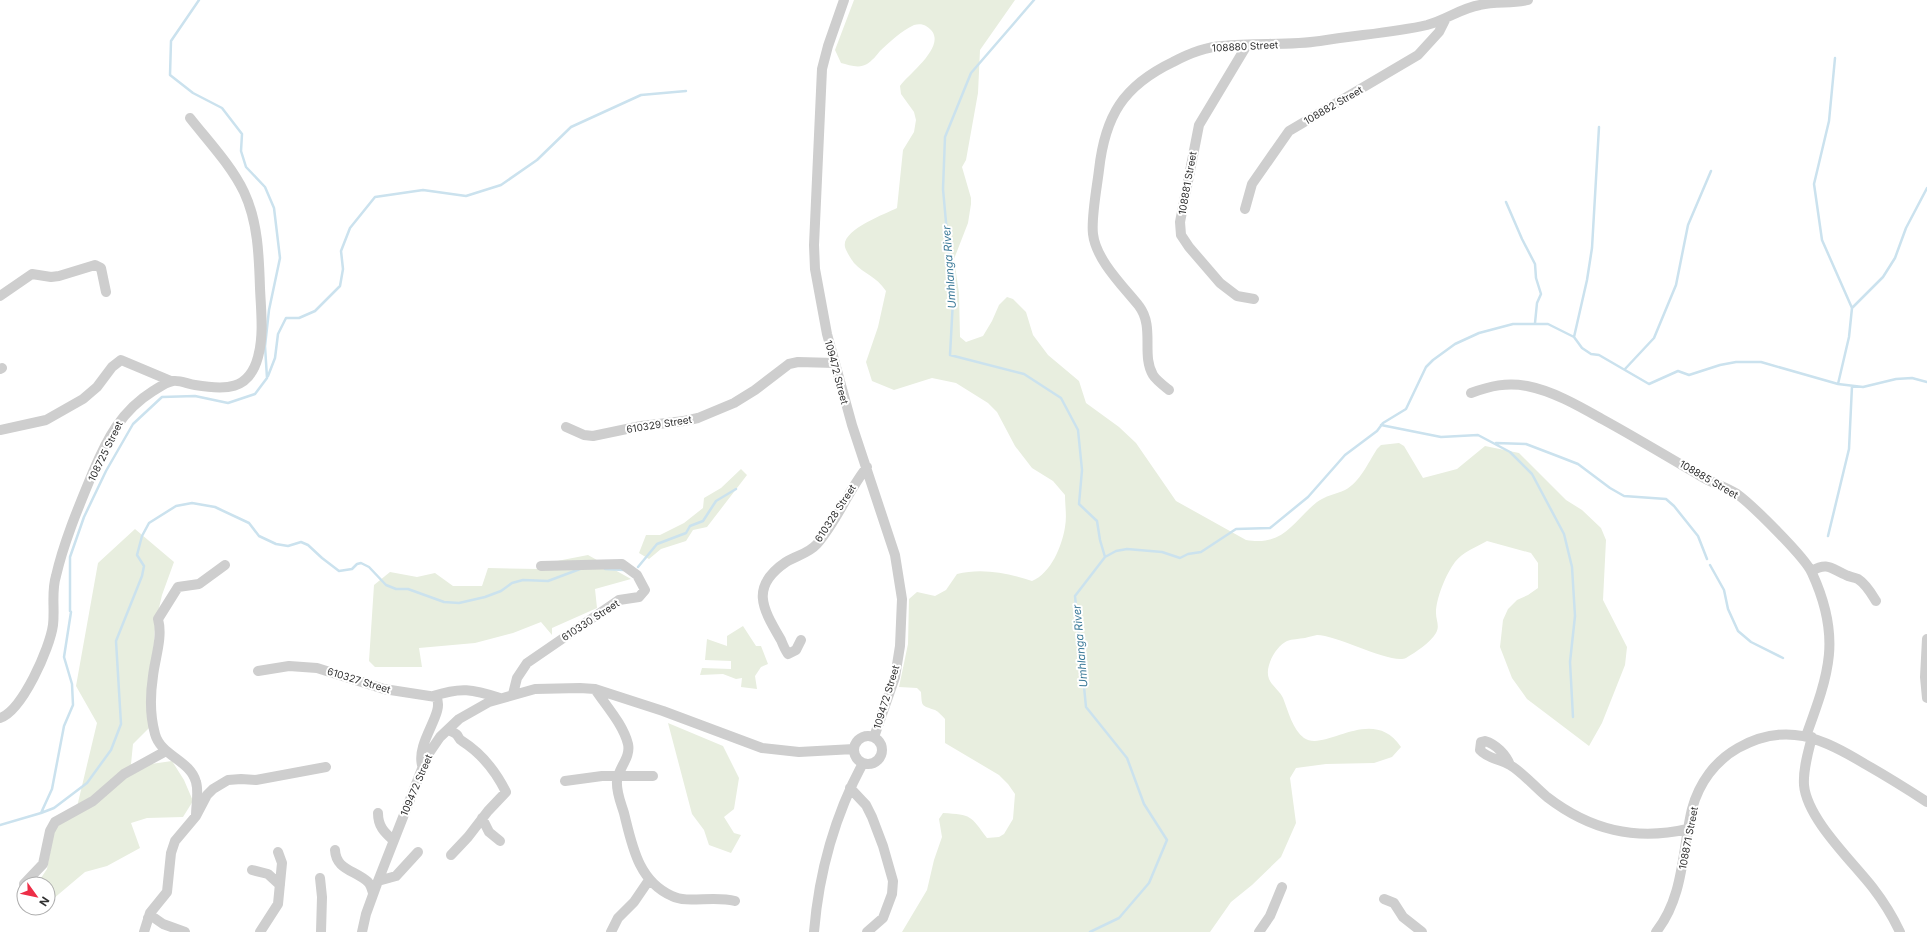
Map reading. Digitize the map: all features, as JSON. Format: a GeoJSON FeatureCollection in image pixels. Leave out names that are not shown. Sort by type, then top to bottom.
{"type":"FeatureCollection","features":[{"type":"Feature","properties":{"kind":"street","name":"109472 Street"},"geometry":{"type":"LineString","coordinates":[[844,0],[828,46],[822,70],[814,245],[815,269],[823,313],[835,363],[852,425],[895,555],[902,599],[900,646],[895,677],[874,737]]}},
{"type":"Feature","properties":{"kind":"street","name":"108880 Street"},"geometry":{"type":"LineString","coordinates":[[1169,390],[1153,375],[1148,355],[1147,327],[1144,316],[1139,306],[1108,267],[1098,249],[1093,234],[1100,167],[1106,134],[1120,103],[1142,78],[1184,56],[1210,47],[1310,42],[1402,30],[1444,20],[1465,9],[1491,1],[1516,3],[1528,0]]}},
{"type":"Feature","properties":{"kind":"street","name":"108882 Street"},"geometry":{"type":"LineString","coordinates":[[1245,209],[1252,184],[1289,131],[1418,55],[1439,32],[1444,20]]}},
{"type":"Feature","properties":{"kind":"street","name":"108881 Street"},"geometry":{"type":"LineString","coordinates":[[1247,45],[1199,125],[1189,168],[1180,222],[1181,235],[1189,247],[1220,283],[1237,296],[1254,299]]}},
{"type":"Feature","properties":{"kind":"street"},"geometry":{"type":"LineString","coordinates":[[0,430],[46,420],[83,399],[95,389],[112,367],[121,360],[171,381],[207,386],[226,387],[239,385],[245,382],[252,374],[261,342],[261,310],[258,251],[252,213],[244,192],[234,175],[190,118]]}},
{"type":"Feature","properties":{"kind":"street"},"geometry":{"type":"LineString","coordinates":[[0,296],[32,274],[51,277],[59,276],[95,264],[101,268],[106,292]]}},
{"type":"Feature","properties":{"kind":"street","name":"610329 Street"},"geometry":{"type":"LineString","coordinates":[[566,428],[584,435],[597,436],[641,426],[698,418],[734,403],[755,390],[789,364],[798,362],[835,363]]}},
{"type":"Feature","properties":{"kind":"street","name":"108725 Street"},"geometry":{"type":"LineString","coordinates":[[0,718],[8,714],[21,698],[44,656],[53,627],[53,591],[58,568],[74,521],[103,451],[117,424],[126,412],[149,393],[171,381]]}},
{"type":"Feature","properties":{"kind":"street","name":"108885 Street"},"geometry":{"type":"LineString","coordinates":[[1471,393],[1487,387],[1515,384],[1545,391],[1586,410],[1650,445],[1702,478],[1721,485],[1737,494],[1778,533],[1811,571],[1820,592],[1826,614],[1830,635],[1830,652],[1827,674],[1809,737],[1804,778],[1805,793],[1812,809],[1830,836],[1877,894],[1900,932]]}},
{"type":"Feature","properties":{"kind":"street","name":"610328 Street"},"geometry":{"type":"LineString","coordinates":[[801,640],[796,650],[788,654],[766,615],[763,598],[765,584],[774,571],[790,560],[804,554],[817,544],[867,467]]}},
{"type":"Feature","properties":{"kind":"street","name":"610330 Street"},"geometry":{"type":"LineString","coordinates":[[513,694],[517,678],[521,670],[537,655],[619,600],[639,597],[645,590],[637,575],[622,564],[541,566]]}},
{"type":"Feature","properties":{"kind":"street"},"geometry":{"type":"LineString","coordinates":[[196,816],[196,780],[184,763],[159,744],[155,736],[151,711],[152,677],[160,628],[158,619],[178,587],[199,584],[225,565]]}},
{"type":"Feature","properties":{"kind":"street"},"geometry":{"type":"LineString","coordinates":[[1811,571],[1820,566],[1830,566],[1857,579],[1869,590],[1876,601]]}},
{"type":"Feature","properties":{"kind":"street"},"geometry":{"type":"LineString","coordinates":[[1927,639],[1925,678],[1927,698]]}},
{"type":"Feature","properties":{"kind":"street","name":"610327 Street"},"geometry":{"type":"LineString","coordinates":[[258,671],[289,666],[312,667],[384,689],[433,696]]}},
{"type":"Feature","properties":{"kind":"street"},"geometry":{"type":"LineString","coordinates":[[433,696],[456,689],[478,691],[500,698]]}},
{"type":"Feature","properties":{"kind":"street","name":"109472 Street"},"geometry":{"type":"LineString","coordinates":[[362,932],[373,894],[393,840],[422,765],[430,751],[459,719],[476,708],[500,698],[534,689],[595,689],[663,711],[762,748],[799,752],[854,749]]}},
{"type":"Feature","properties":{"kind":"street"},"geometry":{"type":"LineString","coordinates":[[595,689],[621,728],[628,746],[626,759],[617,776],[617,790],[634,852],[649,880],[664,892],[677,898],[714,897],[734,901]]}},
{"type":"Feature","properties":{"kind":"street"},"geometry":{"type":"LineString","coordinates":[[422,765],[421,750],[439,705],[438,698],[433,696]]}},
{"type":"Feature","properties":{"kind":"street"},"geometry":{"type":"LineString","coordinates":[[448,730],[457,734],[459,739],[487,761],[506,792],[451,855]]}},
{"type":"Feature","properties":{"kind":"street","name":"108871 Street"},"geometry":{"type":"LineString","coordinates":[[1656,932],[1667,916],[1675,900],[1688,829],[1698,793],[1716,764],[1731,752],[1760,738],[1783,734],[1809,737],[1851,755],[1927,802]]}},
{"type":"Feature","properties":{"kind":"street"},"geometry":{"type":"LineString","coordinates":[[874,737],[882,746],[882,754],[875,763],[863,763],[857,758],[854,749],[856,743],[862,738],[874,737]]}},
{"type":"Feature","properties":{"kind":"street"},"geometry":{"type":"LineString","coordinates":[[32,876],[43,864],[50,831],[55,822],[93,801],[124,774],[166,750]]}},
{"type":"Feature","properties":{"kind":"street"},"geometry":{"type":"LineString","coordinates":[[814,932],[827,851],[850,788],[863,763]]}},
{"type":"Feature","properties":{"kind":"street"},"geometry":{"type":"LineString","coordinates":[[1510,765],[1554,802],[1600,826],[1646,835],[1661,835],[1688,829]]}},
{"type":"Feature","properties":{"kind":"street"},"geometry":{"type":"LineString","coordinates":[[144,932],[148,918],[167,892],[171,853],[175,841],[196,816],[206,795],[221,784],[235,779],[256,780],[326,767]]}},
{"type":"Feature","properties":{"kind":"street"},"geometry":{"type":"LineString","coordinates":[[565,782],[602,776],[653,776]]}},
{"type":"Feature","properties":{"kind":"street"},"geometry":{"type":"LineString","coordinates":[[850,788],[866,805],[872,817],[883,846],[893,882],[892,894],[883,918],[867,932]]}},
{"type":"Feature","properties":{"kind":"street"},"geometry":{"type":"LineString","coordinates":[[378,813],[378,822],[384,832],[393,840]]}},
{"type":"Feature","properties":{"kind":"street"},"geometry":{"type":"LineString","coordinates":[[482,818],[489,832],[500,841]]}},
{"type":"Feature","properties":{"kind":"street"},"geometry":{"type":"LineString","coordinates":[[335,850],[336,858],[341,866],[369,883],[373,894]]}},
{"type":"Feature","properties":{"kind":"street"},"geometry":{"type":"LineString","coordinates":[[260,932],[278,904],[282,863],[278,852]]}},
{"type":"Feature","properties":{"kind":"street"},"geometry":{"type":"LineString","coordinates":[[378,881],[396,876],[418,852]]}},
{"type":"Feature","properties":{"kind":"street"},"geometry":{"type":"LineString","coordinates":[[252,870],[268,874],[280,885]]}},
{"type":"Feature","properties":{"kind":"street"},"geometry":{"type":"LineString","coordinates":[[320,878],[322,897],[320,932]]}},
{"type":"Feature","properties":{"kind":"street"},"geometry":{"type":"LineString","coordinates":[[611,932],[618,918],[634,902],[649,880]]}},
{"type":"Feature","properties":{"kind":"street"},"geometry":{"type":"LineString","coordinates":[[1259,932],[1270,916],[1282,887]]}},
{"type":"Feature","properties":{"kind":"street"},"geometry":{"type":"LineString","coordinates":[[1384,899],[1394,903],[1403,917],[1422,932]]}},
{"type":"Feature","properties":{"kind":"street"},"geometry":{"type":"LineString","coordinates":[[148,918],[153,917],[163,924],[185,932]]}},
{"type":"Feature","properties":{"kind":"green space"},"geometry":{"type":"Polygon","coordinates":[[[854,0],[1015,0],[980,50],[978,93],[966,160],[962,167],[971,198],[971,204],[968,223],[954,259],[959,293],[960,337],[966,342],[983,336],[999,305],[1007,297],[1013,299],[1026,312],[1033,335],[1048,355],[1079,381],[1086,403],[1119,427],[1136,443],[1176,501],[1246,540],[1270,540],[1286,531],[1320,500],[1350,487],[1359,477],[1381,445],[1399,443],[1404,446],[1423,478],[1457,469],[1485,446],[1519,453],[1566,500],[1582,510],[1601,528],[1606,540],[1603,600],[1627,647],[1625,665],[1602,723],[1589,746],[1527,699],[1512,678],[1500,647],[1503,620],[1508,609],[1517,600],[1538,588],[1538,563],[1531,553],[1487,541],[1458,558],[1455,562],[1445,579],[1436,607],[1438,628],[1436,633],[1427,644],[1406,658],[1399,659],[1377,654],[1326,636],[1317,635],[1287,641],[1275,652],[1268,669],[1269,679],[1282,695],[1289,714],[1300,735],[1313,741],[1324,740],[1363,729],[1377,730],[1389,735],[1401,747],[1392,757],[1374,763],[1326,764],[1296,768],[1290,778],[1296,823],[1281,857],[1252,885],[1231,902],[1210,932],[902,932],[927,890],[934,860],[942,837],[939,819],[943,813],[970,818],[987,838],[999,837],[1004,834],[1013,819],[1015,794],[999,775],[945,743],[945,719],[936,711],[923,705],[921,692],[917,688],[899,687],[908,644],[909,599],[917,592],[935,596],[946,590],[957,574],[966,572],[995,572],[1032,581],[1039,577],[1050,565],[1064,534],[1066,523],[1065,495],[1053,481],[1032,468],[1015,446],[997,412],[988,403],[956,383],[932,378],[894,390],[872,381],[866,362],[878,327],[886,291],[874,278],[854,263],[845,247],[846,241],[850,235],[865,223],[897,208],[903,150],[914,132],[916,120],[914,112],[901,94],[900,86],[926,57],[932,49],[935,40],[933,33],[926,26],[920,24],[914,25],[896,36],[873,60],[867,64],[851,66],[841,63],[835,50],[854,0]]]}},
{"type":"Feature","properties":{"kind":"green space"},"geometry":{"type":"Polygon","coordinates":[[[741,469],[747,475],[707,527],[693,530],[686,541],[661,549],[649,559],[639,553],[646,535],[660,535],[684,523],[703,508],[704,498],[721,488],[741,469]]]}},
{"type":"Feature","properties":{"kind":"green space"},"geometry":{"type":"Polygon","coordinates":[[[135,529],[174,562],[162,595],[155,625],[149,728],[133,744],[131,764],[151,764],[172,761],[184,780],[193,801],[183,817],[147,818],[131,823],[140,848],[107,866],[85,872],[56,896],[56,876],[42,876],[47,869],[55,825],[76,811],[97,723],[76,686],[98,563],[135,529]]]}},
{"type":"Feature","properties":{"kind":"green space"},"geometry":{"type":"Polygon","coordinates":[[[588,555],[631,579],[595,589],[597,608],[552,628],[552,635],[541,622],[513,633],[475,643],[419,648],[422,667],[375,667],[369,661],[374,585],[390,572],[417,577],[435,573],[453,586],[482,586],[488,568],[539,569],[552,562],[588,555]]]}},
{"type":"Feature","properties":{"kind":"green space"},"geometry":{"type":"Polygon","coordinates":[[[743,626],[756,646],[761,646],[768,664],[761,667],[755,676],[757,689],[741,687],[742,678],[736,679],[723,674],[700,675],[702,668],[731,669],[731,661],[705,660],[707,639],[727,646],[727,636],[743,626]]]}},
{"type":"Feature","properties":{"kind":"green space"},"geometry":{"type":"Polygon","coordinates":[[[668,723],[723,746],[739,778],[734,809],[724,817],[734,833],[741,835],[731,853],[709,845],[704,830],[692,814],[668,723]]]}},
{"type":"Feature","properties":{"kind":"waterway"},"geometry":{"type":"LineString","coordinates":[[0,825],[41,813],[52,789],[64,726],[73,705],[72,684],[64,657],[71,612],[70,557],[84,517],[106,471],[133,424],[162,397],[195,396],[228,403],[255,394],[267,378],[265,346],[269,310],[280,258],[274,208],[265,187],[246,167],[241,151],[242,134],[222,108],[193,93],[170,75],[171,41],[199,0]]}},
{"type":"Feature","properties":{"kind":"waterway","name":"Umhlanga River"},"geometry":{"type":"LineString","coordinates":[[1034,0],[971,73],[945,137],[943,189],[953,300],[950,355],[1024,374],[1061,398],[1078,430],[1082,470],[1079,504],[1097,521],[1105,557],[1075,596],[1086,707],[1127,758],[1144,804],[1167,840],[1149,883],[1119,918],[1090,932]]}},
{"type":"Feature","properties":{"kind":"waterway"},"geometry":{"type":"LineString","coordinates":[[1835,58],[1829,121],[1814,184],[1822,240],[1852,308],[1849,337],[1838,384]]}},
{"type":"Feature","properties":{"kind":"waterway"},"geometry":{"type":"LineString","coordinates":[[268,376],[275,358],[278,334],[286,318],[299,318],[315,311],[340,286],[343,269],[341,251],[350,228],[375,197],[423,190],[466,196],[501,185],[537,160],[571,127],[641,95],[686,91]]}},
{"type":"Feature","properties":{"kind":"waterway"},"geometry":{"type":"LineString","coordinates":[[1574,337],[1587,280],[1592,248],[1599,127]]}},
{"type":"Feature","properties":{"kind":"waterway"},"geometry":{"type":"LineString","coordinates":[[1625,369],[1654,338],[1676,285],[1688,225],[1711,171]]}},
{"type":"Feature","properties":{"kind":"waterway"},"geometry":{"type":"LineString","coordinates":[[1852,308],[1883,277],[1895,258],[1906,228],[1927,188]]}},
{"type":"Feature","properties":{"kind":"waterway"},"geometry":{"type":"LineString","coordinates":[[1506,202],[1535,264],[1536,278],[1541,294],[1537,303],[1535,323]]}},
{"type":"Feature","properties":{"kind":"waterway"},"geometry":{"type":"LineString","coordinates":[[1105,557],[1116,551],[1127,549],[1162,552],[1180,558],[1188,554],[1201,552],[1236,529],[1270,528],[1308,497],[1345,455],[1377,431],[1383,423],[1406,409],[1426,367],[1433,360],[1455,344],[1479,333],[1513,324],[1548,324],[1574,337],[1582,348],[1591,354],[1599,355],[1649,384],[1678,371],[1689,375],[1720,365],[1736,362],[1761,362],[1838,384],[1863,387],[1896,379],[1912,378],[1927,382]]}},
{"type":"Feature","properties":{"kind":"waterway"},"geometry":{"type":"LineString","coordinates":[[1828,536],[1849,449],[1852,386]]}},
{"type":"Feature","properties":{"kind":"waterway"},"geometry":{"type":"LineString","coordinates":[[1381,425],[1441,437],[1478,435],[1510,452],[1532,474],[1564,534],[1572,567],[1575,616],[1570,662],[1573,717]]}},
{"type":"Feature","properties":{"kind":"waterway"},"geometry":{"type":"LineString","coordinates":[[1496,443],[1526,444],[1578,464],[1610,488],[1624,496],[1666,499],[1674,506],[1698,536],[1707,559]]}},
{"type":"Feature","properties":{"kind":"waterway"},"geometry":{"type":"LineString","coordinates":[[638,567],[657,544],[686,533],[690,526],[703,521],[716,501],[736,489]]}},
{"type":"Feature","properties":{"kind":"waterway"},"geometry":{"type":"LineString","coordinates":[[41,813],[54,808],[87,783],[111,750],[121,724],[116,641],[142,576],[144,566],[137,555],[142,536],[149,523],[176,506],[192,503],[215,507],[249,523],[259,536],[276,544],[288,546],[301,542],[308,545],[339,571],[352,569],[357,564],[361,563],[369,567],[386,585],[396,589],[408,589],[444,602],[459,603],[485,597],[501,591],[512,583],[523,580],[548,581],[580,569]]}},
{"type":"Feature","properties":{"kind":"waterway"},"geometry":{"type":"LineString","coordinates":[[1710,565],[1724,590],[1728,609],[1738,631],[1751,642],[1783,658]]}},
{"type":"Feature","properties":{"kind":"waterway"},"geometry":{"type":"LineString","coordinates":[[605,569],[624,570]]}}]}
